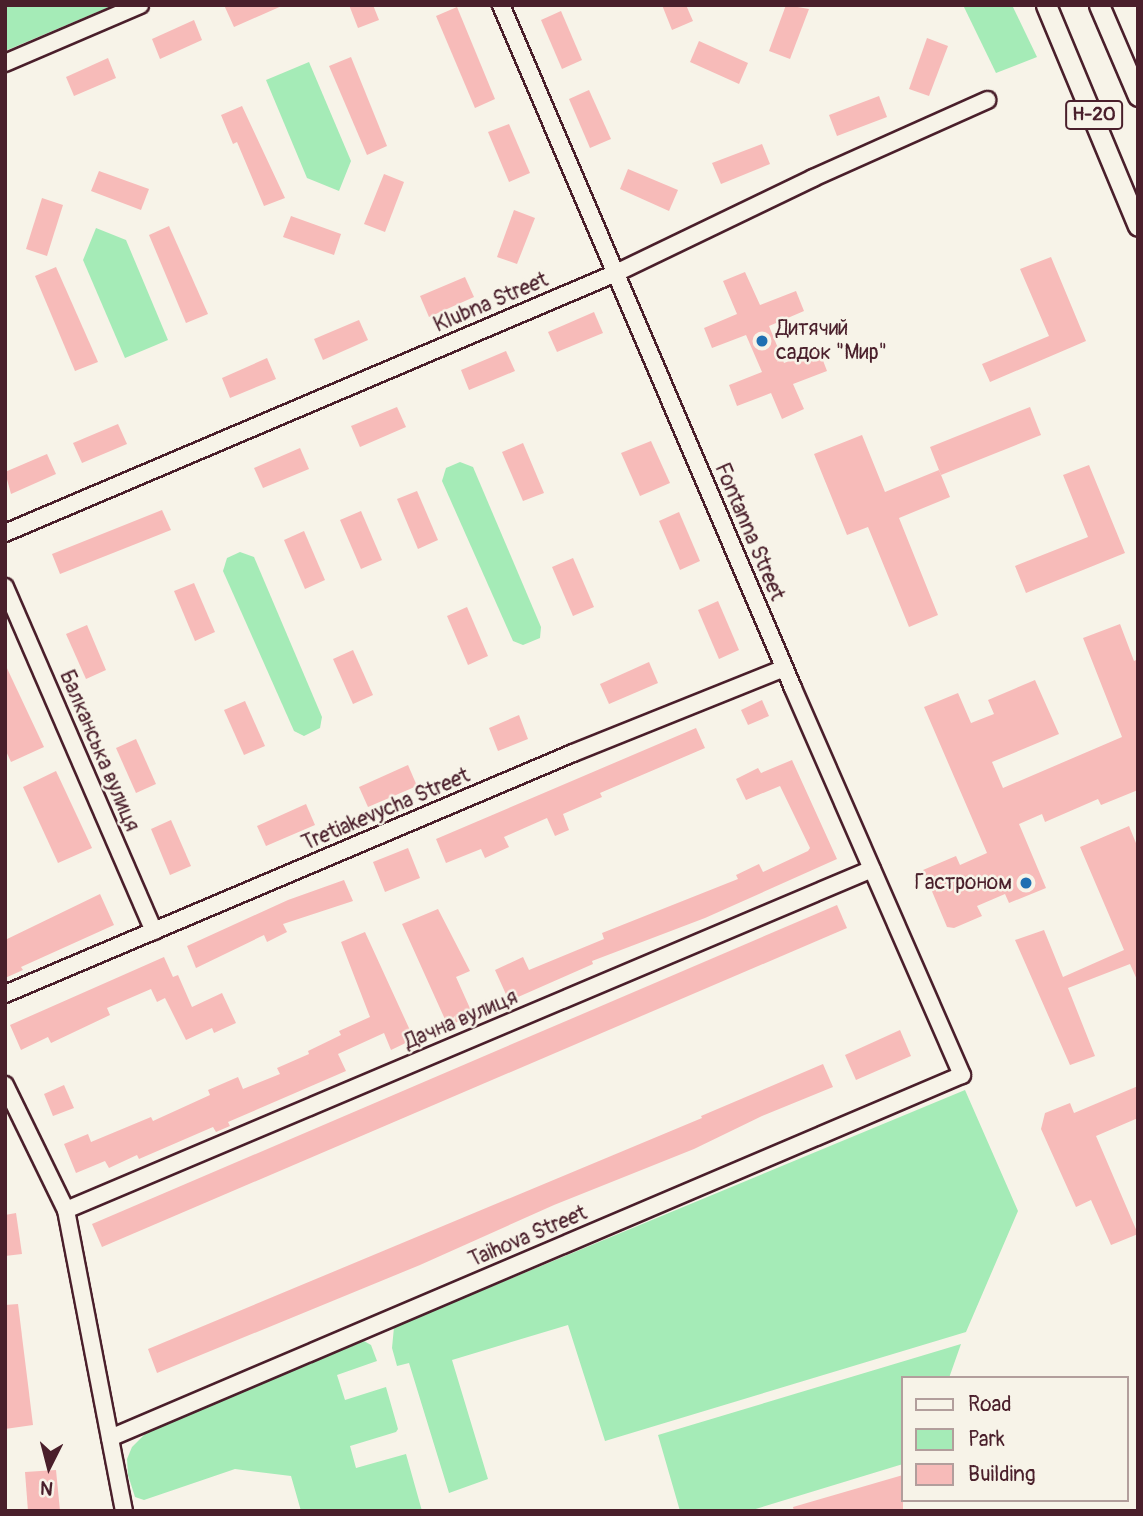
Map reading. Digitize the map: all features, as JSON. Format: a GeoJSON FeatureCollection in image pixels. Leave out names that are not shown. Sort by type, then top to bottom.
{"type":"FeatureCollection","features":[{"type":"Feature","properties":{"kind":"main road","name":"Н-20"},"geometry":{"type":"LineString","coordinates":[[1046,5],[1138,226]]}},
{"type":"Feature","properties":{"kind":"main road","name":"Н-20"},"geometry":{"type":"LineString","coordinates":[[1099,5],[1138,96]]}},
{"type":"Feature","properties":{"kind":"street"},"geometry":{"type":"LineString","coordinates":[[5,63],[140,5]]}},
{"type":"Feature","properties":{"kind":"street","name":"Fontanna Street"},"geometry":{"type":"LineString","coordinates":[[501,5],[784,668],[962,1075]]}},
{"type":"Feature","properties":{"kind":"street","name":"Klubna Street"},"geometry":{"type":"LineString","coordinates":[[5,533],[615,273],[813,178],[987,100]]}},
{"type":"Feature","properties":{"kind":"street","name":"Балканська вулиця"},"geometry":{"type":"LineString","coordinates":[[5,587],[154,931]]}},
{"type":"Feature","properties":{"kind":"street","name":"Tretiakevycha Street"},"geometry":{"type":"LineString","coordinates":[[5,995],[573,753],[784,668]]}},
{"type":"Feature","properties":{"kind":"street","name":"Дачна вулиця"},"geometry":{"type":"LineString","coordinates":[[66,1210],[872,869]]}},
{"type":"Feature","properties":{"kind":"street","name":"Taihova Street"},"geometry":{"type":"LineString","coordinates":[[110,1438],[962,1075]]}},
{"type":"Feature","properties":{"kind":"street"},"geometry":{"type":"LineString","coordinates":[[5,1085],[66,1210],[124,1511]]}},
{"type":"Feature","properties":{"kind":"green space"},"geometry":{"type":"Polygon","coordinates":[[[5,5],[114,5],[5,51],[5,5]]]}},
{"type":"Feature","properties":{"kind":"green space"},"geometry":{"type":"Polygon","coordinates":[[[963,5],[1012,5],[1037,57],[996,73],[963,5]]]}},
{"type":"Feature","properties":{"kind":"green space"},"geometry":{"type":"Polygon","coordinates":[[[309,62],[351,161],[339,191],[307,178],[266,80],[309,62]]]}},
{"type":"Feature","properties":{"kind":"green space"},"geometry":{"type":"Polygon","coordinates":[[[96,228],[126,240],[168,340],[125,358],[83,260],[96,228]]]}},
{"type":"Feature","properties":{"kind":"green space"},"geometry":{"type":"Polygon","coordinates":[[[460,462],[473,467],[541,627],[540,638],[523,645],[513,641],[442,481],[446,468],[460,462]]]}},
{"type":"Feature","properties":{"kind":"green space"},"geometry":{"type":"Polygon","coordinates":[[[240,552],[254,557],[322,717],[320,728],[304,736],[294,731],[223,571],[227,558],[240,552]]]}},
{"type":"Feature","properties":{"kind":"green space"},"geometry":{"type":"Polygon","coordinates":[[[965,1090],[1018,1211],[966,1332],[605,1441],[568,1325],[452,1360],[488,1479],[449,1493],[409,1363],[397,1366],[392,1348],[394,1327],[965,1090]]]}},
{"type":"Feature","properties":{"kind":"green space"},"geometry":{"type":"Polygon","coordinates":[[[364,1341],[371,1345],[377,1361],[337,1375],[345,1400],[386,1387],[398,1429],[396,1432],[350,1446],[356,1468],[406,1454],[422,1511],[301,1511],[291,1476],[235,1469],[144,1500],[135,1497],[128,1475],[127,1459],[132,1447],[147,1432],[364,1341]]]}},
{"type":"Feature","properties":{"kind":"green space"},"geometry":{"type":"Polygon","coordinates":[[[961,1344],[950,1376],[902,1376],[902,1464],[749,1511],[680,1511],[658,1435],[961,1344]]]}},
{"type":"Feature","properties":{"kind":"building"},"geometry":{"type":"Polygon","coordinates":[[[224,5],[284,5],[234,27],[224,5]]]}},
{"type":"Feature","properties":{"kind":"building"},"geometry":{"type":"Polygon","coordinates":[[[349,5],[373,5],[379,20],[358,28],[349,5]]]}},
{"type":"Feature","properties":{"kind":"building"},"geometry":{"type":"Polygon","coordinates":[[[662,5],[686,5],[693,21],[672,30],[662,5]]]}},
{"type":"Feature","properties":{"kind":"building"},"geometry":{"type":"Polygon","coordinates":[[[786,5],[809,9],[790,59],[769,51],[786,5]]]}},
{"type":"Feature","properties":{"kind":"building"},"geometry":{"type":"Polygon","coordinates":[[[457,7],[495,99],[475,108],[436,16],[457,7]]]}},
{"type":"Feature","properties":{"kind":"building"},"geometry":{"type":"Polygon","coordinates":[[[561,11],[582,60],[562,69],[541,20],[561,11]]]}},
{"type":"Feature","properties":{"kind":"building"},"geometry":{"type":"Polygon","coordinates":[[[194,20],[202,40],[160,59],[152,39],[194,20]]]}},
{"type":"Feature","properties":{"kind":"building"},"geometry":{"type":"Polygon","coordinates":[[[927,38],[948,46],[929,96],[909,89],[927,38]]]}},
{"type":"Feature","properties":{"kind":"building"},"geometry":{"type":"Polygon","coordinates":[[[699,41],[748,63],[739,84],[690,62],[699,41]]]}},
{"type":"Feature","properties":{"kind":"building"},"geometry":{"type":"Polygon","coordinates":[[[351,57],[387,146],[367,155],[329,66],[351,57]]]}},
{"type":"Feature","properties":{"kind":"building"},"geometry":{"type":"Polygon","coordinates":[[[108,58],[116,78],[74,96],[66,77],[108,58]]]}},
{"type":"Feature","properties":{"kind":"building"},"geometry":{"type":"Polygon","coordinates":[[[589,90],[611,139],[590,148],[569,99],[589,90]]]}},
{"type":"Feature","properties":{"kind":"building"},"geometry":{"type":"Polygon","coordinates":[[[879,96],[887,117],[837,136],[829,115],[879,96]]]}},
{"type":"Feature","properties":{"kind":"building"},"geometry":{"type":"Polygon","coordinates":[[[242,106],[285,198],[264,206],[237,142],[233,144],[221,115],[242,106]]]}},
{"type":"Feature","properties":{"kind":"building"},"geometry":{"type":"Polygon","coordinates":[[[509,124],[530,173],[509,182],[488,132],[509,124]]]}},
{"type":"Feature","properties":{"kind":"building"},"geometry":{"type":"Polygon","coordinates":[[[762,144],[770,164],[721,184],[712,163],[762,144]]]}},
{"type":"Feature","properties":{"kind":"building"},"geometry":{"type":"Polygon","coordinates":[[[628,169],[678,190],[669,211],[620,189],[628,169]]]}},
{"type":"Feature","properties":{"kind":"building"},"geometry":{"type":"Polygon","coordinates":[[[99,171],[149,189],[141,210],[91,191],[99,171]]]}},
{"type":"Feature","properties":{"kind":"building"},"geometry":{"type":"Polygon","coordinates":[[[384,174],[404,182],[385,232],[364,224],[384,174]]]}},
{"type":"Feature","properties":{"kind":"building"},"geometry":{"type":"Polygon","coordinates":[[[42,198],[63,205],[47,256],[26,249],[42,198]]]}},
{"type":"Feature","properties":{"kind":"building"},"geometry":{"type":"Polygon","coordinates":[[[514,210],[535,218],[517,264],[497,257],[514,210]]]}},
{"type":"Feature","properties":{"kind":"building"},"geometry":{"type":"Polygon","coordinates":[[[291,216],[341,234],[334,255],[283,237],[291,216]]]}},
{"type":"Feature","properties":{"kind":"building"},"geometry":{"type":"Polygon","coordinates":[[[169,226],[208,314],[186,323],[149,235],[169,226]]]}},
{"type":"Feature","properties":{"kind":"building"},"geometry":{"type":"Polygon","coordinates":[[[1051,257],[1086,341],[990,382],[982,364],[1049,336],[1020,269],[1051,257]]]}},
{"type":"Feature","properties":{"kind":"building"},"geometry":{"type":"Polygon","coordinates":[[[56,267],[98,362],[75,371],[35,276],[56,267]]]}},
{"type":"Feature","properties":{"kind":"building","name":"Дитячий садок \"Мир\""},"geometry":{"type":"Polygon","coordinates":[[[745,272],[760,305],[796,291],[804,311],[769,326],[784,363],[819,350],[827,371],[793,384],[804,409],[782,419],[771,393],[737,406],[729,385],[762,372],[746,335],[712,348],[704,328],[737,314],[723,281],[745,272]]]}},
{"type":"Feature","properties":{"kind":"building"},"geometry":{"type":"Polygon","coordinates":[[[465,277],[474,297],[429,317],[420,296],[465,277]]]}},
{"type":"Feature","properties":{"kind":"building"},"geometry":{"type":"Polygon","coordinates":[[[594,312],[603,333],[557,352],[548,332],[594,312]]]}},
{"type":"Feature","properties":{"kind":"building"},"geometry":{"type":"Polygon","coordinates":[[[359,320],[368,340],[323,360],[314,339],[359,320]]]}},
{"type":"Feature","properties":{"kind":"building"},"geometry":{"type":"Polygon","coordinates":[[[506,351],[515,371],[469,390],[461,370],[506,351]]]}},
{"type":"Feature","properties":{"kind":"building"},"geometry":{"type":"Polygon","coordinates":[[[267,358],[276,379],[230,398],[222,378],[267,358]]]}},
{"type":"Feature","properties":{"kind":"building"},"geometry":{"type":"Polygon","coordinates":[[[397,407],[406,427],[360,447],[351,426],[397,407]]]}},
{"type":"Feature","properties":{"kind":"building"},"geometry":{"type":"Polygon","coordinates":[[[1030,407],[1041,435],[941,475],[930,447],[1030,407]]]}},
{"type":"Feature","properties":{"kind":"building"},"geometry":{"type":"Polygon","coordinates":[[[118,424],[127,444],[82,463],[73,443],[118,424]]]}},
{"type":"Feature","properties":{"kind":"building"},"geometry":{"type":"Polygon","coordinates":[[[862,435],[885,492],[939,470],[950,497],[899,518],[938,615],[909,627],[868,527],[847,535],[814,454],[862,435]]]}},
{"type":"Feature","properties":{"kind":"building"},"geometry":{"type":"Polygon","coordinates":[[[651,441],[670,483],[640,496],[621,453],[651,441]]]}},
{"type":"Feature","properties":{"kind":"building"},"geometry":{"type":"Polygon","coordinates":[[[523,443],[544,493],[523,501],[502,452],[523,443]]]}},
{"type":"Feature","properties":{"kind":"building"},"geometry":{"type":"Polygon","coordinates":[[[300,448],[309,469],[263,488],[254,468],[300,448]]]}},
{"type":"Feature","properties":{"kind":"building"},"geometry":{"type":"Polygon","coordinates":[[[47,454],[56,474],[11,494],[5,472],[47,454]]]}},
{"type":"Feature","properties":{"kind":"building"},"geometry":{"type":"Polygon","coordinates":[[[1089,465],[1125,553],[1026,593],[1015,566],[1088,537],[1063,475],[1089,465]]]}},
{"type":"Feature","properties":{"kind":"building"},"geometry":{"type":"Polygon","coordinates":[[[417,491],[438,540],[418,549],[397,499],[417,491]]]}},
{"type":"Feature","properties":{"kind":"building"},"geometry":{"type":"Polygon","coordinates":[[[162,510],[171,530],[60,574],[52,554],[162,510]]]}},
{"type":"Feature","properties":{"kind":"building"},"geometry":{"type":"Polygon","coordinates":[[[361,511],[382,560],[361,569],[340,520],[361,511]]]}},
{"type":"Feature","properties":{"kind":"building"},"geometry":{"type":"Polygon","coordinates":[[[679,512],[700,561],[680,570],[659,521],[679,512]]]}},
{"type":"Feature","properties":{"kind":"building"},"geometry":{"type":"Polygon","coordinates":[[[304,531],[325,580],[305,589],[284,540],[304,531]]]}},
{"type":"Feature","properties":{"kind":"building"},"geometry":{"type":"Polygon","coordinates":[[[573,558],[594,607],[573,616],[552,567],[573,558]]]}},
{"type":"Feature","properties":{"kind":"building"},"geometry":{"type":"Polygon","coordinates":[[[194,583],[215,632],[195,641],[174,591],[194,583]]]}},
{"type":"Feature","properties":{"kind":"building"},"geometry":{"type":"Polygon","coordinates":[[[718,601],[739,650],[719,659],[698,610],[718,601]]]}},
{"type":"Feature","properties":{"kind":"building"},"geometry":{"type":"Polygon","coordinates":[[[467,607],[488,656],[468,665],[447,616],[467,607]]]}},
{"type":"Feature","properties":{"kind":"building"},"geometry":{"type":"Polygon","coordinates":[[[1120,624],[1134,661],[1138,659],[1138,790],[1101,805],[1098,799],[1045,822],[1042,814],[1019,824],[1046,888],[1009,903],[1005,894],[977,906],[982,916],[954,928],[947,927],[923,870],[956,856],[960,865],[987,853],[924,707],[958,693],[971,723],[994,714],[988,700],[1035,680],[1059,734],[992,762],[1003,788],[1122,737],[1083,638],[1120,624]]]}},
{"type":"Feature","properties":{"kind":"building"},"geometry":{"type":"Polygon","coordinates":[[[87,625],[106,670],[86,679],[66,634],[87,625]]]}},
{"type":"Feature","properties":{"kind":"building"},"geometry":{"type":"Polygon","coordinates":[[[353,650],[373,695],[353,704],[333,659],[353,650]]]}},
{"type":"Feature","properties":{"kind":"building"},"geometry":{"type":"Polygon","coordinates":[[[649,662],[658,683],[609,704],[600,684],[649,662]]]}},
{"type":"Feature","properties":{"kind":"building"},"geometry":{"type":"Polygon","coordinates":[[[5,664],[44,747],[11,762],[5,749],[5,664]]]}},
{"type":"Feature","properties":{"kind":"building"},"geometry":{"type":"Polygon","coordinates":[[[762,700],[769,716],[748,725],[741,710],[762,700]]]}},
{"type":"Feature","properties":{"kind":"building"},"geometry":{"type":"Polygon","coordinates":[[[245,701],[265,746],[244,755],[224,710],[245,701]]]}},
{"type":"Feature","properties":{"kind":"building"},"geometry":{"type":"Polygon","coordinates":[[[519,715],[528,739],[498,751],[489,728],[519,715]]]}},
{"type":"Feature","properties":{"kind":"building"},"geometry":{"type":"Polygon","coordinates":[[[696,728],[705,748],[600,793],[602,797],[563,814],[569,830],[555,836],[547,818],[504,837],[509,847],[485,858],[481,849],[446,863],[436,839],[696,728]]]}},
{"type":"Feature","properties":{"kind":"building"},"geometry":{"type":"Polygon","coordinates":[[[136,739],[156,784],[136,793],[116,748],[136,739]]]}},
{"type":"Feature","properties":{"kind":"building"},"geometry":{"type":"Polygon","coordinates":[[[792,760],[837,859],[705,918],[592,961],[593,964],[509,1001],[495,970],[523,957],[529,970],[604,939],[602,933],[738,879],[736,875],[759,864],[763,872],[808,851],[810,848],[780,786],[746,800],[736,779],[758,768],[761,773],[792,760]]]}},
{"type":"Feature","properties":{"kind":"building"},"geometry":{"type":"Polygon","coordinates":[[[408,765],[417,786],[368,807],[359,787],[408,765]]]}},
{"type":"Feature","properties":{"kind":"building"},"geometry":{"type":"Polygon","coordinates":[[[56,771],[92,848],[58,863],[23,787],[56,771]]]}},
{"type":"Feature","properties":{"kind":"building"},"geometry":{"type":"Polygon","coordinates":[[[306,804],[315,825],[266,846],[257,826],[306,804]]]}},
{"type":"Feature","properties":{"kind":"building"},"geometry":{"type":"Polygon","coordinates":[[[171,820],[191,866],[170,875],[151,829],[171,820]]]}},
{"type":"Feature","properties":{"kind":"building"},"geometry":{"type":"Polygon","coordinates":[[[1129,826],[1138,848],[1138,982],[1130,964],[1068,988],[1095,1056],[1070,1065],[1015,940],[1044,930],[1063,977],[1124,950],[1080,847],[1129,826]]]}},
{"type":"Feature","properties":{"kind":"building"},"geometry":{"type":"Polygon","coordinates":[[[408,848],[420,878],[385,892],[373,862],[408,848]]]}},
{"type":"Feature","properties":{"kind":"building"},"geometry":{"type":"Polygon","coordinates":[[[344,880],[353,901],[283,924],[287,932],[267,942],[264,935],[196,968],[187,946],[288,900],[344,880]]]}},
{"type":"Feature","properties":{"kind":"building"},"geometry":{"type":"Polygon","coordinates":[[[100,894],[114,925],[21,967],[23,970],[5,978],[5,940],[100,894]]]}},
{"type":"Feature","properties":{"kind":"building"},"geometry":{"type":"Polygon","coordinates":[[[837,905],[847,928],[102,1247],[92,1224],[837,905]]]}},
{"type":"Feature","properties":{"kind":"building"},"geometry":{"type":"Polygon","coordinates":[[[438,909],[470,971],[456,977],[473,1015],[448,1026],[402,924],[438,909]]]}},
{"type":"Feature","properties":{"kind":"building"},"geometry":{"type":"Polygon","coordinates":[[[365,932],[414,1039],[391,1050],[384,1033],[338,1054],[346,1071],[228,1122],[230,1126],[216,1132],[213,1127],[139,1159],[137,1155],[109,1168],[105,1161],[76,1173],[64,1144],[88,1134],[91,1142],[151,1117],[153,1121],[210,1095],[208,1090],[238,1077],[243,1089],[280,1074],[277,1068],[309,1054],[308,1051],[341,1035],[339,1031],[370,1017],[341,942],[365,932]]]}},
{"type":"Feature","properties":{"kind":"building"},"geometry":{"type":"Polygon","coordinates":[[[164,957],[173,977],[178,975],[192,1007],[222,993],[236,1023],[214,1033],[212,1028],[186,1040],[165,998],[157,1002],[151,989],[107,1008],[110,1015],[51,1043],[48,1037],[21,1050],[10,1025],[164,957]]]}},
{"type":"Feature","properties":{"kind":"building"},"geometry":{"type":"Polygon","coordinates":[[[900,1030],[911,1056],[856,1080],[845,1055],[900,1030]]]}},
{"type":"Feature","properties":{"kind":"building"},"geometry":{"type":"Polygon","coordinates":[[[823,1064],[833,1087],[420,1265],[157,1373],[148,1349],[702,1118],[701,1116],[823,1064]]]}},
{"type":"Feature","properties":{"kind":"building"},"geometry":{"type":"Polygon","coordinates":[[[64,1085],[74,1108],[53,1116],[44,1094],[64,1085]]]}},
{"type":"Feature","properties":{"kind":"building"},"geometry":{"type":"Polygon","coordinates":[[[1138,1086],[1138,1118],[1096,1136],[1138,1234],[1111,1245],[1091,1200],[1076,1207],[1041,1129],[1045,1113],[1070,1103],[1074,1113],[1138,1086]]]}},
{"type":"Feature","properties":{"kind":"building"},"geometry":{"type":"Polygon","coordinates":[[[16,1213],[22,1254],[5,1256],[5,1215],[16,1213]]]}},
{"type":"Feature","properties":{"kind":"building"},"geometry":{"type":"Polygon","coordinates":[[[18,1304],[33,1425],[5,1429],[5,1305],[18,1304]]]}},
{"type":"Feature","properties":{"kind":"building"},"geometry":{"type":"Polygon","coordinates":[[[56,1470],[60,1511],[28,1511],[25,1472],[56,1470]]]}},
{"type":"Feature","properties":{"kind":"building"},"geometry":{"type":"Polygon","coordinates":[[[902,1475],[903,1511],[794,1511],[793,1507],[902,1475]]]}},
{"type":"Feature","properties":{"kind":"place","name":"Дитячий садок \"Мир\""},"geometry":{"type":"Point","coordinates":[762,341]}},
{"type":"Feature","properties":{"kind":"place","name":"Гастроном"},"geometry":{"type":"Point","coordinates":[1026,883]}}]}
